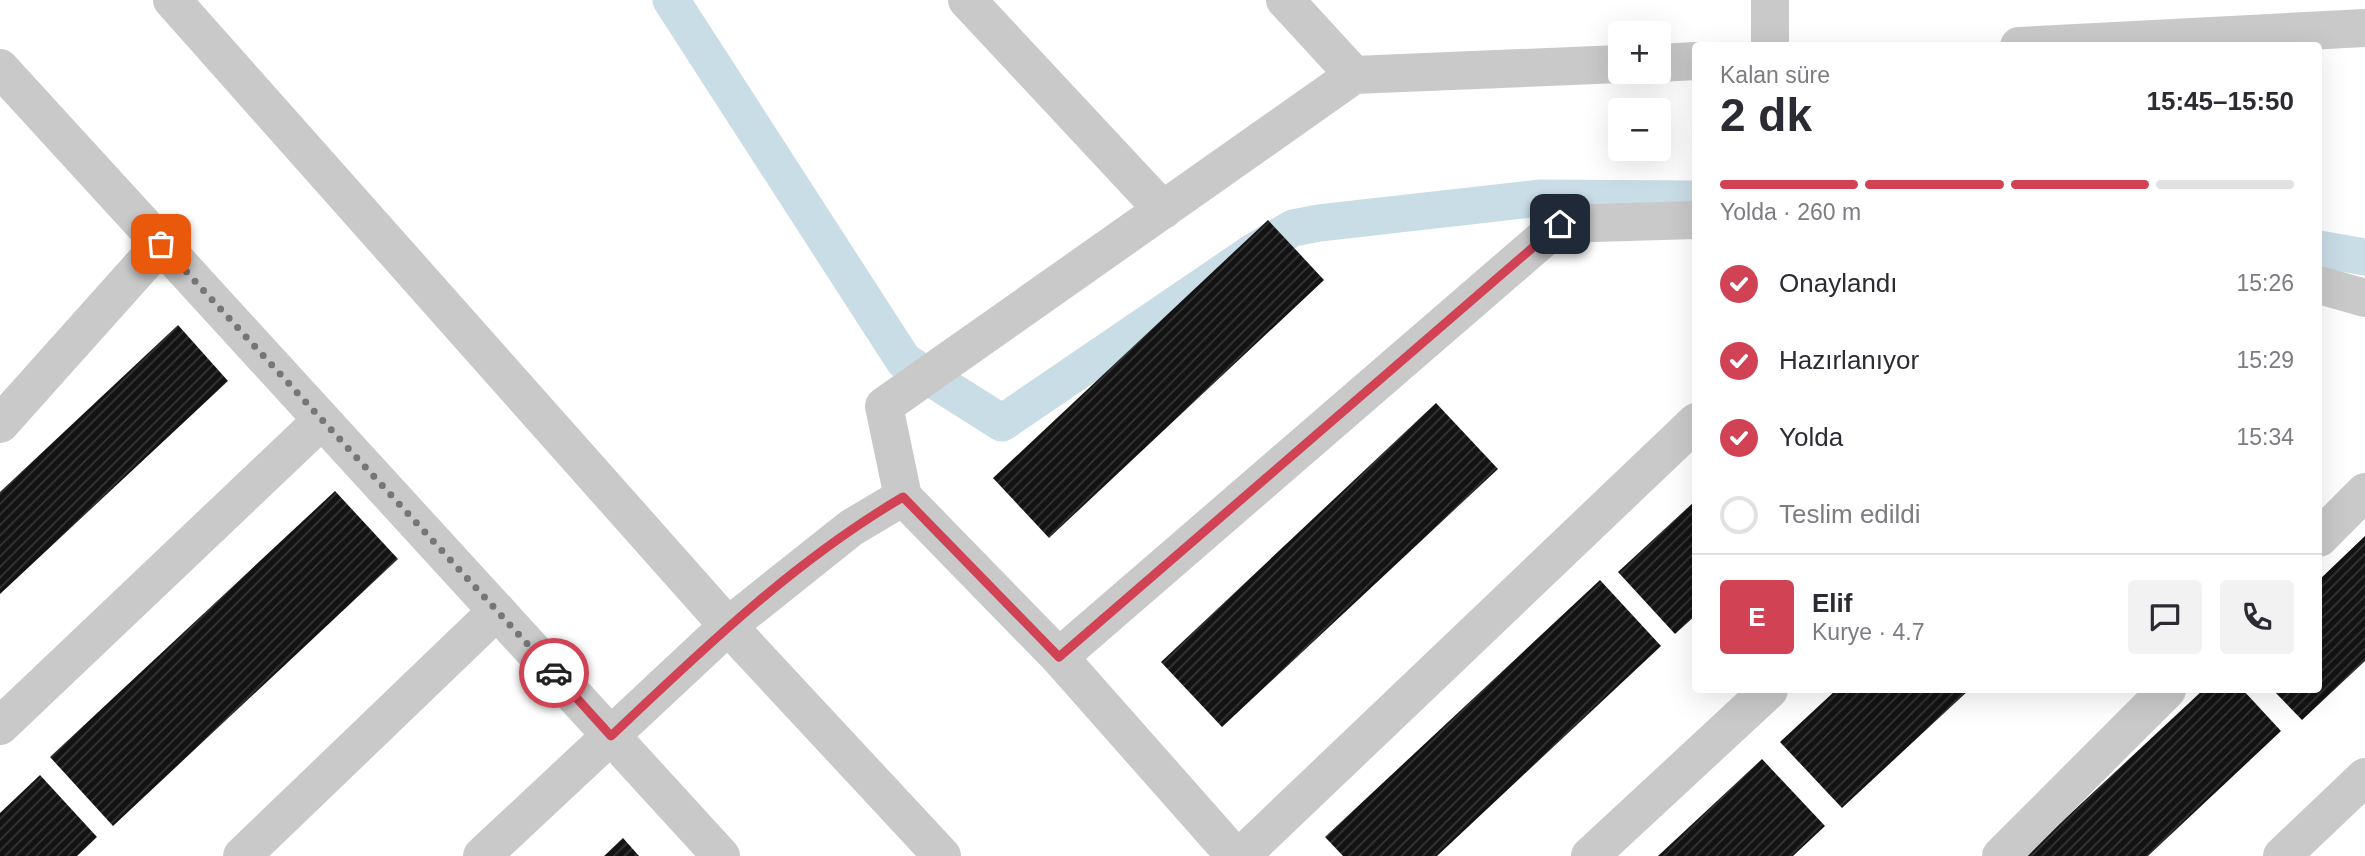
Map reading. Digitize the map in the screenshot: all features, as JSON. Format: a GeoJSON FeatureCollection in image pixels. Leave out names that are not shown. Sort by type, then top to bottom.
{"type":"FeatureCollection","features":[{"type":"Feature","properties":{"kind":"street"},"geometry":{"type":"LineString","coordinates":[[172,0],[728,626],[942,856]]}},
{"type":"Feature","properties":{"kind":"street"},"geometry":{"type":"LineString","coordinates":[[967,0],[1163,210]]}},
{"type":"Feature","properties":{"kind":"street"},"geometry":{"type":"LineString","coordinates":[[1285,0],[1354,75]]}},
{"type":"Feature","properties":{"kind":"street"},"geometry":{"type":"LineString","coordinates":[[1770,0],[1770,42]]}},
{"type":"Feature","properties":{"kind":"street"},"geometry":{"type":"LineString","coordinates":[[2096,42],[2365,28]]}},
{"type":"Feature","properties":{"kind":"street"},"geometry":{"type":"LineString","coordinates":[[1671,62],[1692,61]]}},
{"type":"Feature","properties":{"kind":"street"},"geometry":{"type":"LineString","coordinates":[[1235,856],[1059,657],[903,497],[884,406],[1354,75],[1608,64]]}},
{"type":"Feature","properties":{"kind":"street"},"geometry":{"type":"LineString","coordinates":[[0,68],[721,856]]}},
{"type":"Feature","properties":{"kind":"street"},"geometry":{"type":"LineString","coordinates":[[1059,657],[1560,224],[1692,220]]}},
{"type":"Feature","properties":{"kind":"street"},"geometry":{"type":"LineString","coordinates":[[0,424],[161,244]]}},
{"type":"Feature","properties":{"kind":"street"},"geometry":{"type":"LineString","coordinates":[[2322,286],[2365,298]]}},
{"type":"Feature","properties":{"kind":"street"},"geometry":{"type":"LineString","coordinates":[[0,726],[322,421]]}},
{"type":"Feature","properties":{"kind":"street"},"geometry":{"type":"LineString","coordinates":[[1241,856],[1692,426]]}},
{"type":"Feature","properties":{"kind":"street"},"geometry":{"type":"LineString","coordinates":[[2322,535],[2365,492]]}},
{"type":"Feature","properties":{"kind":"street"},"geometry":{"type":"LineString","coordinates":[[482,856],[728,626],[851,528],[903,497]]}},
{"type":"Feature","properties":{"kind":"street"},"geometry":{"type":"LineString","coordinates":[[242,856],[497,611]]}},
{"type":"Feature","properties":{"kind":"street"},"geometry":{"type":"LineString","coordinates":[[1590,856],[1766,693]]}},
{"type":"Feature","properties":{"kind":"street"},"geometry":{"type":"LineString","coordinates":[[2001,856],[2164,693]]}},
{"type":"Feature","properties":{"kind":"street"},"geometry":{"type":"LineString","coordinates":[[2282,856],[2365,777]]}},
{"type":"Feature","properties":{"kind":"building"},"geometry":{"type":"Polygon","coordinates":[[[1268,220],[1324,280],[1049,538],[993,478],[1268,220]]]}},
{"type":"Feature","properties":{"kind":"building"},"geometry":{"type":"Polygon","coordinates":[[[178,325],[228,381],[0,594],[0,492],[178,325]]]}},
{"type":"Feature","properties":{"kind":"building"},"geometry":{"type":"Polygon","coordinates":[[[1436,403],[1498,469],[1222,727],[1161,662],[1436,403]]]}},
{"type":"Feature","properties":{"kind":"building"},"geometry":{"type":"Polygon","coordinates":[[[335,491],[398,559],[113,826],[50,757],[335,491]]]}},
{"type":"Feature","properties":{"kind":"building"},"geometry":{"type":"Polygon","coordinates":[[[1692,504],[1692,619],[1675,634],[1618,572],[1692,504]]]}},
{"type":"Feature","properties":{"kind":"building"},"geometry":{"type":"Polygon","coordinates":[[[2365,536],[2365,661],[2302,720],[2276,693],[2322,693],[2322,577],[2365,536]]]}},
{"type":"Feature","properties":{"kind":"building"},"geometry":{"type":"Polygon","coordinates":[[[1600,580],[1661,646],[1437,856],[1343,856],[1325,837],[1600,580]]]}},
{"type":"Feature","properties":{"kind":"building"},"geometry":{"type":"Polygon","coordinates":[[[1833,693],[1966,693],[1842,808],[1780,742],[1833,693]]]}},
{"type":"Feature","properties":{"kind":"building"},"geometry":{"type":"Polygon","coordinates":[[[2200,693],[2246,693],[2281,731],[2148,856],[2025,856],[2200,693]]]}},
{"type":"Feature","properties":{"kind":"building"},"geometry":{"type":"Polygon","coordinates":[[[1762,759],[1825,826],[1793,856],[1658,856],[1762,759]]]}},
{"type":"Feature","properties":{"kind":"building"},"geometry":{"type":"Polygon","coordinates":[[[40,775],[97,837],[77,856],[0,856],[0,813],[40,775]]]}},
{"type":"Feature","properties":{"kind":"building"},"geometry":{"type":"Polygon","coordinates":[[[623,838],[639,856],[604,856],[623,838]]]}},
{"type":"Feature","properties":{"kind":"waterway"},"geometry":{"type":"LineString","coordinates":[[671,0],[904,361],[1002,423],[1253,252],[1293,228],[1541,198],[1692,199]]}},
{"type":"Feature","properties":{"kind":"waterway"},"geometry":{"type":"LineString","coordinates":[[2322,250],[2365,257]]}},
{"type":"Feature","properties":{"kind":"way so far"},"geometry":{"type":"LineString","coordinates":[[161,244],[554,673]]}},
{"type":"Feature","properties":{"kind":"route"},"geometry":{"type":"LineString","coordinates":[[554,673],[611,736],[728,626],[851,528],[903,497],[1059,657],[1560,224]]}}]}
